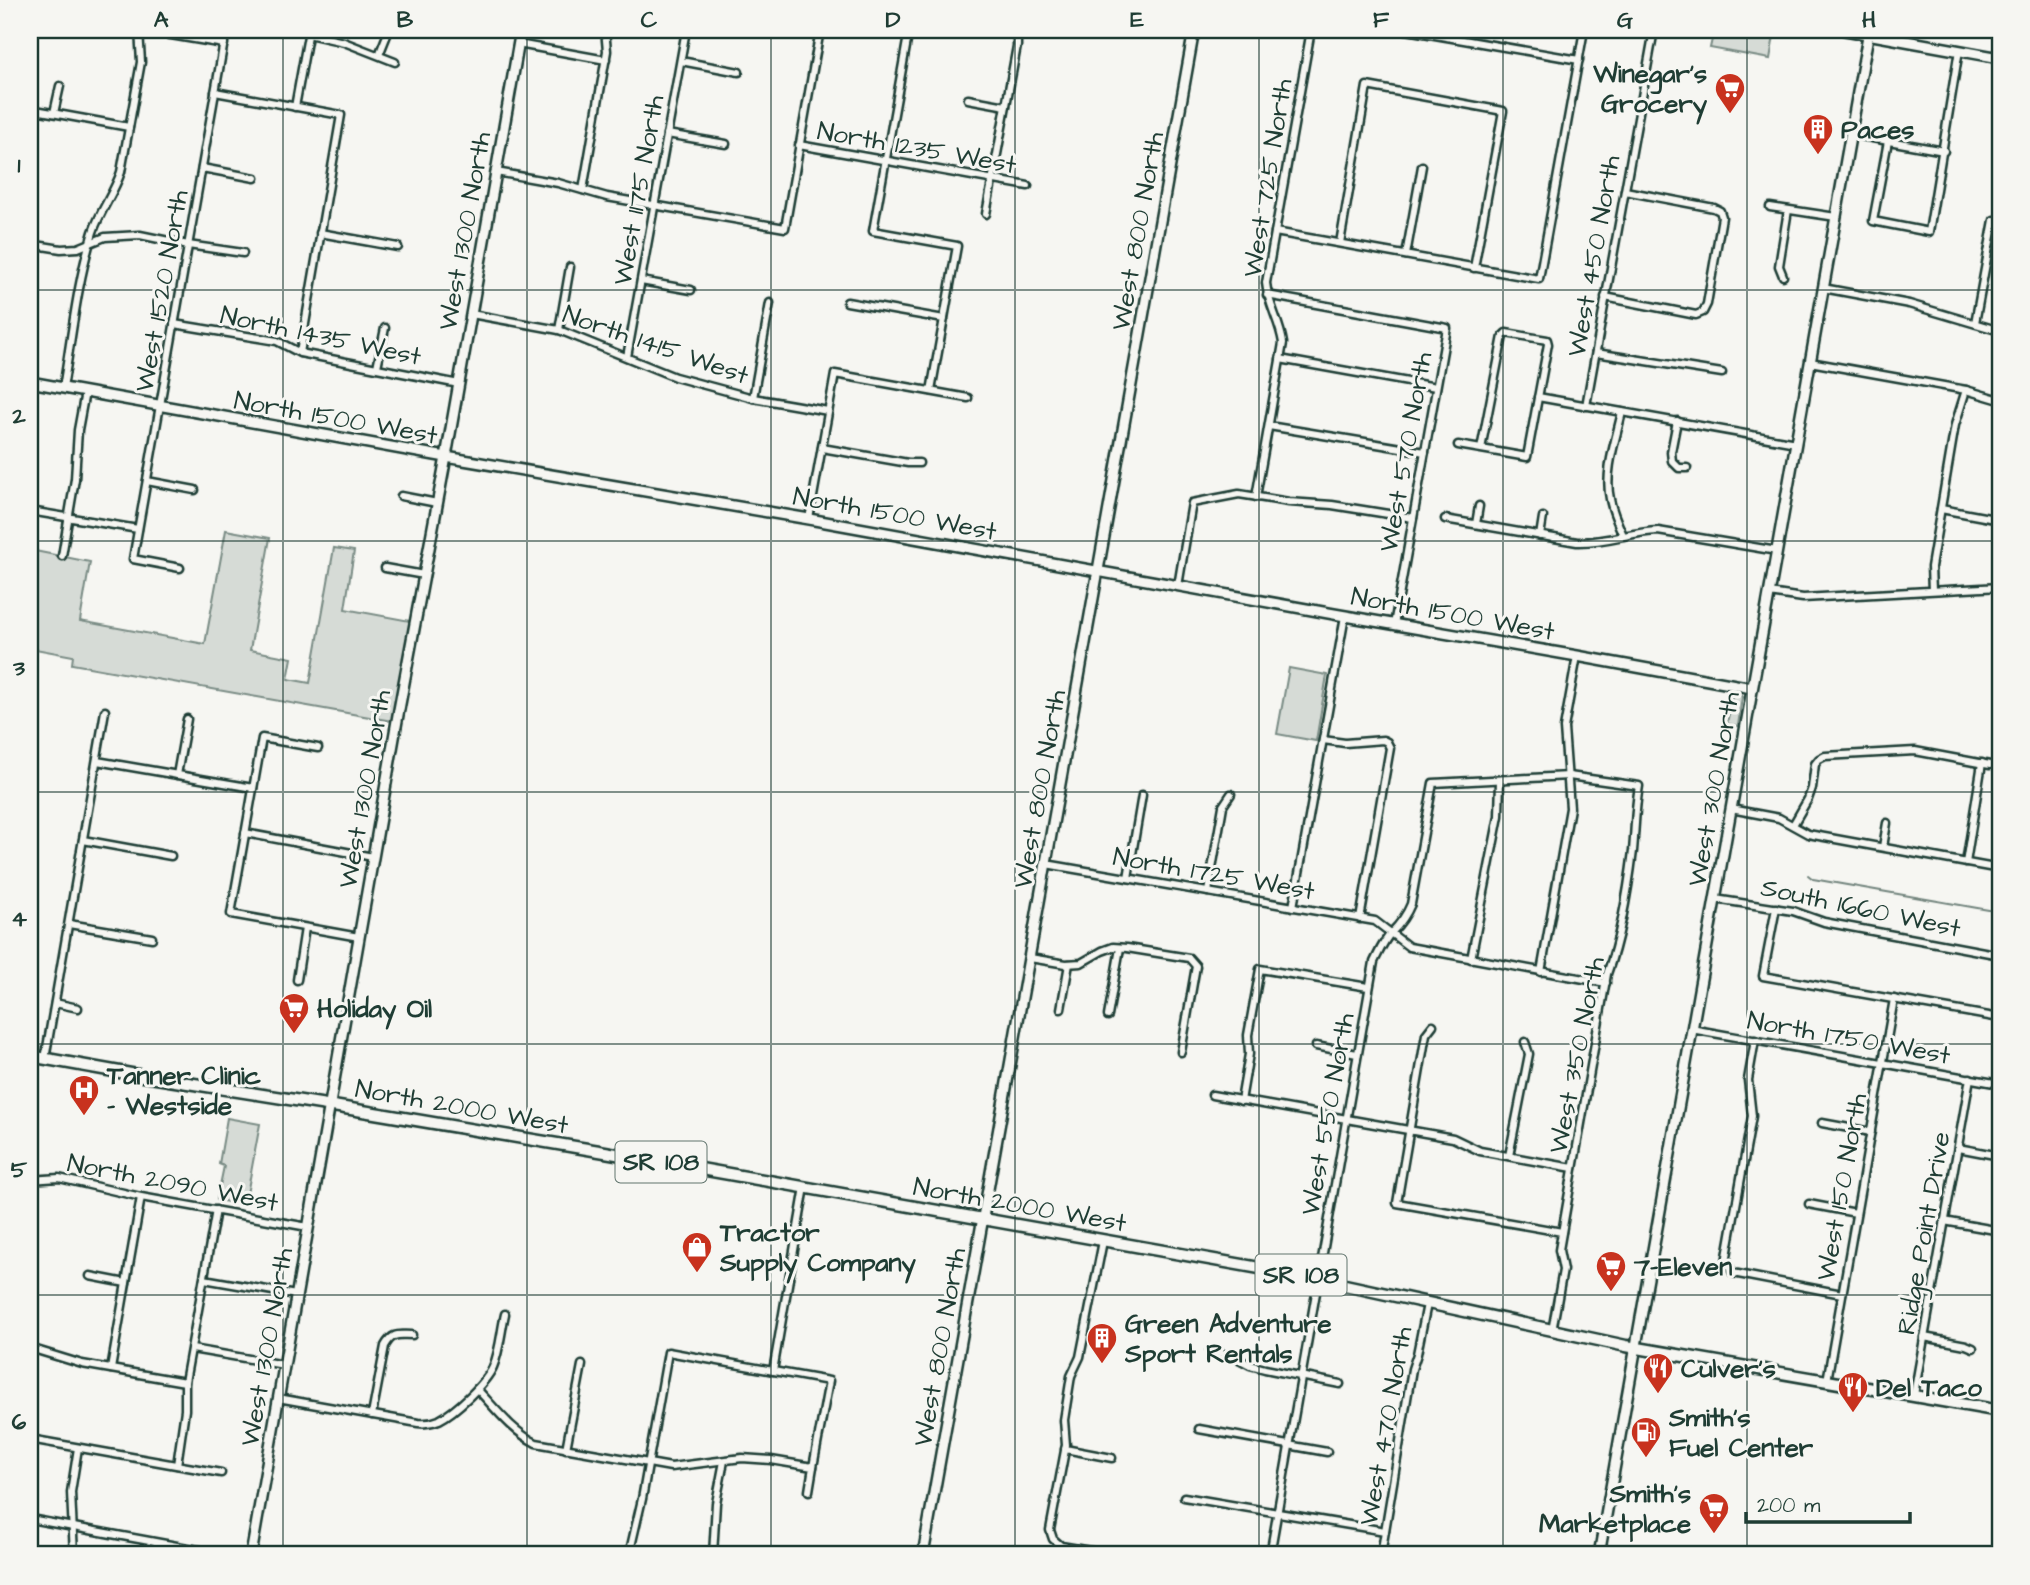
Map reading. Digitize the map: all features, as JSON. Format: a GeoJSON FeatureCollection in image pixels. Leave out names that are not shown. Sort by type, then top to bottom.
{"type":"FeatureCollection","features":[{"type":"Feature","properties":{"kind":"main road","name":"North 2000 West"},"geometry":{"type":"LineString","coordinates":[[30,1056],[805,1187],[1318,1279],[1552,1331],[2000,1411]]}},
{"type":"Feature","properties":{"kind":"street"},"geometry":{"type":"LineString","coordinates":[[63,388],[90,244],[97,220],[119,180],[141,62],[140,30],[224,44]]}},
{"type":"Feature","properties":{"kind":"street","name":"West 1520 North"},"geometry":{"type":"LineString","coordinates":[[180,568],[133,559],[226,30]]}},
{"type":"Feature","properties":{"kind":"street"},"geometry":{"type":"LineString","coordinates":[[379,55],[389,30]]}},
{"type":"Feature","properties":{"kind":"street","name":"West 1300 North"},"geometry":{"type":"LineString","coordinates":[[251,1555],[521,30]]}},
{"type":"Feature","properties":{"kind":"street"},"geometry":{"type":"LineString","coordinates":[[583,190],[606,61],[605,30]]}},
{"type":"Feature","properties":{"kind":"street","name":"West 1175 North"},"geometry":{"type":"LineString","coordinates":[[627,357],[686,30]]}},
{"type":"Feature","properties":{"kind":"street"},"geometry":{"type":"LineString","coordinates":[[496,172],[558,183],[607,197],[785,228],[820,30]]}},
{"type":"Feature","properties":{"kind":"street"},"geometry":{"type":"LineString","coordinates":[[909,30],[873,231],[957,246],[930,391]]}},
{"type":"Feature","properties":{"kind":"street"},"geometry":{"type":"LineString","coordinates":[[986,214],[1017,46],[1017,32],[999,30]]}},
{"type":"Feature","properties":{"kind":"street","name":"West 800 North"},"geometry":{"type":"LineString","coordinates":[[923,1555],[1194,30]]}},
{"type":"Feature","properties":{"kind":"street","name":"West 725 North"},"geometry":{"type":"LineString","coordinates":[[1256,497],[1283,343],[1266,284],[1311,30]]}},
{"type":"Feature","properties":{"kind":"street"},"geometry":{"type":"LineString","coordinates":[[1406,30],[1578,60]]}},
{"type":"Feature","properties":{"kind":"street"},"geometry":{"type":"LineString","coordinates":[[1275,232],[1539,279],[1584,30]]}},
{"type":"Feature","properties":{"kind":"street","name":"West 450 North"},"geometry":{"type":"LineString","coordinates":[[1586,406],[1654,30]]}},
{"type":"Feature","properties":{"kind":"street"},"geometry":{"type":"LineString","coordinates":[[1845,30],[1868,32],[2000,58]]}},
{"type":"Feature","properties":{"kind":"street"},"geometry":{"type":"LineString","coordinates":[[295,107],[309,32],[395,62]]}},
{"type":"Feature","properties":{"kind":"street","name":"West 300 North"},"geometry":{"type":"LineString","coordinates":[[1599,1555],[1868,32]]}},
{"type":"Feature","properties":{"kind":"street"},"geometry":{"type":"LineString","coordinates":[[519,44],[606,61]]}},
{"type":"Feature","properties":{"kind":"street"},"geometry":{"type":"LineString","coordinates":[[1888,141],[1873,220],[1929,232],[1959,50]]}},
{"type":"Feature","properties":{"kind":"street"},"geometry":{"type":"LineString","coordinates":[[681,61],[739,72]]}},
{"type":"Feature","properties":{"kind":"street"},"geometry":{"type":"LineString","coordinates":[[54,113],[60,86]]}},
{"type":"Feature","properties":{"kind":"street"},"geometry":{"type":"LineString","coordinates":[[1340,243],[1367,86],[1503,111],[1474,268]]}},
{"type":"Feature","properties":{"kind":"street"},"geometry":{"type":"LineString","coordinates":[[215,92],[341,115],[300,353]]}},
{"type":"Feature","properties":{"kind":"street"},"geometry":{"type":"LineString","coordinates":[[968,99],[1006,106]]}},
{"type":"Feature","properties":{"kind":"street"},"geometry":{"type":"LineString","coordinates":[[30,109],[130,127]]}},
{"type":"Feature","properties":{"kind":"street"},"geometry":{"type":"LineString","coordinates":[[667,134],[726,144]]}},
{"type":"Feature","properties":{"kind":"street"},"geometry":{"type":"LineString","coordinates":[[1850,134],[1944,150]]}},
{"type":"Feature","properties":{"kind":"street","name":"North 1235 West"},"geometry":{"type":"LineString","coordinates":[[799,145],[1028,186]]}},
{"type":"Feature","properties":{"kind":"street"},"geometry":{"type":"LineString","coordinates":[[1406,255],[1422,166]]}},
{"type":"Feature","properties":{"kind":"street"},"geometry":{"type":"LineString","coordinates":[[202,169],[255,178]]}},
{"type":"Feature","properties":{"kind":"street"},"geometry":{"type":"LineString","coordinates":[[1605,298],[1696,315],[1703,312],[1707,304],[1722,217],[1720,211],[1625,191]]}},
{"type":"Feature","properties":{"kind":"street"},"geometry":{"type":"LineString","coordinates":[[1770,207],[1836,217]]}},
{"type":"Feature","properties":{"kind":"street"},"geometry":{"type":"LineString","coordinates":[[1783,276],[1779,266],[1788,210]]}},
{"type":"Feature","properties":{"kind":"street"},"geometry":{"type":"LineString","coordinates":[[1975,323],[1997,220]]}},
{"type":"Feature","properties":{"kind":"street"},"geometry":{"type":"LineString","coordinates":[[320,233],[398,247]]}},
{"type":"Feature","properties":{"kind":"street"},"geometry":{"type":"LineString","coordinates":[[30,244],[61,249],[78,248],[106,237],[140,234],[188,245],[243,253]]}},
{"type":"Feature","properties":{"kind":"street"},"geometry":{"type":"LineString","coordinates":[[559,330],[570,267]]}},
{"type":"Feature","properties":{"kind":"street"},"geometry":{"type":"LineString","coordinates":[[641,281],[691,290]]}},
{"type":"Feature","properties":{"kind":"street"},"geometry":{"type":"LineString","coordinates":[[1823,288],[1909,304],[2000,331]]}},
{"type":"Feature","properties":{"kind":"street","name":"West 570 North"},"geometry":{"type":"LineString","coordinates":[[1267,295],[1447,328],[1394,625]]}},
{"type":"Feature","properties":{"kind":"street"},"geometry":{"type":"LineString","coordinates":[[847,302],[944,319]]}},
{"type":"Feature","properties":{"kind":"street"},"geometry":{"type":"LineString","coordinates":[[753,398],[770,303]]}},
{"type":"Feature","properties":{"kind":"street","name":"North 1415 West"},"geometry":{"type":"LineString","coordinates":[[471,314],[559,330],[675,377],[753,398],[828,411]]}},
{"type":"Feature","properties":{"kind":"street","name":"North 1435 West"},"geometry":{"type":"LineString","coordinates":[[174,324],[277,341],[300,353],[459,384]]}},
{"type":"Feature","properties":{"kind":"street"},"geometry":{"type":"LineString","coordinates":[[377,367],[385,328]]}},
{"type":"Feature","properties":{"kind":"street"},"geometry":{"type":"LineString","coordinates":[[1458,445],[1528,457],[1547,340],[1506,333],[1503,337],[1482,449]]}},
{"type":"Feature","properties":{"kind":"street"},"geometry":{"type":"LineString","coordinates":[[1595,353],[1722,373]]}},
{"type":"Feature","properties":{"kind":"street"},"geometry":{"type":"LineString","coordinates":[[1280,359],[1436,387]]}},
{"type":"Feature","properties":{"kind":"street"},"geometry":{"type":"LineString","coordinates":[[1810,362],[1966,390],[2000,400]]}},
{"type":"Feature","properties":{"kind":"street"},"geometry":{"type":"LineString","coordinates":[[809,519],[835,374],[968,398]]}},
{"type":"Feature","properties":{"kind":"street","name":"North 1500 West"},"geometry":{"type":"LineString","coordinates":[[30,382],[1752,688]]}},
{"type":"Feature","properties":{"kind":"street"},"geometry":{"type":"LineString","coordinates":[[1932,590],[1931,567],[1955,425],[1966,390]]}},
{"type":"Feature","properties":{"kind":"street"},"geometry":{"type":"LineString","coordinates":[[62,556],[75,480],[78,430],[85,392]]}},
{"type":"Feature","properties":{"kind":"street"},"geometry":{"type":"LineString","coordinates":[[1538,397],[1796,443]]}},
{"type":"Feature","properties":{"kind":"street"},"geometry":{"type":"LineString","coordinates":[[1622,412],[1608,478],[1608,490],[1623,536]]}},
{"type":"Feature","properties":{"kind":"street"},"geometry":{"type":"LineString","coordinates":[[1677,421],[1671,452],[1672,461],[1679,468],[1687,468]]}},
{"type":"Feature","properties":{"kind":"street"},"geometry":{"type":"LineString","coordinates":[[1269,426],[1425,452]]}},
{"type":"Feature","properties":{"kind":"street"},"geometry":{"type":"LineString","coordinates":[[822,448],[919,463]]}},
{"type":"Feature","properties":{"kind":"street"},"geometry":{"type":"LineString","coordinates":[[147,481],[195,489]]}},
{"type":"Feature","properties":{"kind":"street"},"geometry":{"type":"LineString","coordinates":[[1178,586],[1192,503],[1239,494],[1413,518]]}},
{"type":"Feature","properties":{"kind":"street"},"geometry":{"type":"LineString","coordinates":[[401,496],[437,503]]}},
{"type":"Feature","properties":{"kind":"street"},"geometry":{"type":"LineString","coordinates":[[1476,524],[1479,506]]}},
{"type":"Feature","properties":{"kind":"street"},"geometry":{"type":"LineString","coordinates":[[1941,509],[2000,520]]}},
{"type":"Feature","properties":{"kind":"street"},"geometry":{"type":"LineString","coordinates":[[30,511],[138,530]]}},
{"type":"Feature","properties":{"kind":"street"},"geometry":{"type":"LineString","coordinates":[[1540,536],[1543,517]]}},
{"type":"Feature","properties":{"kind":"street"},"geometry":{"type":"LineString","coordinates":[[1445,519],[1577,542],[1597,543],[1642,531],[1658,531],[1777,551]]}},
{"type":"Feature","properties":{"kind":"street"},"geometry":{"type":"LineString","coordinates":[[385,568],[424,575]]}},
{"type":"Feature","properties":{"kind":"street"},"geometry":{"type":"LineString","coordinates":[[1769,593],[1803,598],[2000,587]]}},
{"type":"Feature","properties":{"kind":"street"},"geometry":{"type":"LineString","coordinates":[[1293,907],[1345,616]]}},
{"type":"Feature","properties":{"kind":"street"},"geometry":{"type":"LineString","coordinates":[[1541,972],[1570,808],[1564,728],[1577,656]]}},
{"type":"Feature","properties":{"kind":"street"},"geometry":{"type":"LineString","coordinates":[[46,1059],[104,711]]}},
{"type":"Feature","properties":{"kind":"street"},"geometry":{"type":"LineString","coordinates":[[177,775],[187,719]]}},
{"type":"Feature","properties":{"kind":"street"},"geometry":{"type":"LineString","coordinates":[[318,748],[262,738],[231,914],[359,937]]}},
{"type":"Feature","properties":{"kind":"street"},"geometry":{"type":"LineString","coordinates":[[1323,740],[1345,743],[1383,740],[1390,748],[1360,919]]}},
{"type":"Feature","properties":{"kind":"street"},"geometry":{"type":"LineString","coordinates":[[1793,825],[1812,788],[1815,764],[1825,756],[1915,751],[1986,764],[1966,863]]}},
{"type":"Feature","properties":{"kind":"street"},"geometry":{"type":"LineString","coordinates":[[97,761],[253,788]]}},
{"type":"Feature","properties":{"kind":"street"},"geometry":{"type":"LineString","coordinates":[[1471,959],[1499,816],[1500,780],[1569,776]]}},
{"type":"Feature","properties":{"kind":"street","name":"West 350 North"},"geometry":{"type":"LineString","coordinates":[[1552,1331],[1563,1270],[1559,1250],[1606,983],[1616,949],[1633,850],[1634,814],[1639,786],[1569,776]]}},
{"type":"Feature","properties":{"kind":"street","name":"West 550 North"},"geometry":{"type":"LineString","coordinates":[[1270,1555],[1374,962],[1392,933],[1400,926],[1411,904],[1433,783],[1500,780]]}},
{"type":"Feature","properties":{"kind":"street"},"geometry":{"type":"LineString","coordinates":[[1208,892],[1223,806],[1230,794]]}},
{"type":"Feature","properties":{"kind":"street"},"geometry":{"type":"LineString","coordinates":[[1128,878],[1142,795]]}},
{"type":"Feature","properties":{"kind":"street"},"geometry":{"type":"LineString","coordinates":[[1731,809],[1779,818],[1808,834],[2000,869]]}},
{"type":"Feature","properties":{"kind":"street"},"geometry":{"type":"LineString","coordinates":[[1883,847],[1887,823]]}},
{"type":"Feature","properties":{"kind":"street"},"geometry":{"type":"LineString","coordinates":[[245,834],[373,857]]}},
{"type":"Feature","properties":{"kind":"street"},"geometry":{"type":"LineString","coordinates":[[83,840],[171,856]]}},
{"type":"Feature","properties":{"kind":"street","name":"North 1725 West"},"geometry":{"type":"LineString","coordinates":[[1046,864],[1374,921],[1392,933]]}},
{"type":"Feature","properties":{"kind":"street","name":"South 1660 West"},"geometry":{"type":"LineString","coordinates":[[1715,898],[1793,911],[1824,922],[2000,955]]}},
{"type":"Feature","properties":{"kind":"street"},"geometry":{"type":"LineString","coordinates":[[1776,908],[1763,976],[2000,1017]]}},
{"type":"Feature","properties":{"kind":"street"},"geometry":{"type":"LineString","coordinates":[[69,924],[152,938]]}},
{"type":"Feature","properties":{"kind":"street"},"geometry":{"type":"LineString","coordinates":[[297,980],[305,928]]}},
{"type":"Feature","properties":{"kind":"street"},"geometry":{"type":"LineString","coordinates":[[1392,933],[1409,947],[1606,983]]}},
{"type":"Feature","properties":{"kind":"street"},"geometry":{"type":"LineString","coordinates":[[1030,958],[1069,964],[1081,963],[1102,951],[1120,947],[1194,961],[1196,966],[1181,1052]]}},
{"type":"Feature","properties":{"kind":"street"},"geometry":{"type":"LineString","coordinates":[[1108,1016],[1120,947]]}},
{"type":"Feature","properties":{"kind":"street"},"geometry":{"type":"LineString","coordinates":[[1061,1009],[1069,964]]}},
{"type":"Feature","properties":{"kind":"street"},"geometry":{"type":"LineString","coordinates":[[1241,1101],[1249,1054],[1248,1035],[1260,969],[1368,987]]}},
{"type":"Feature","properties":{"kind":"street","name":"West 150 North"},"geometry":{"type":"LineString","coordinates":[[1827,1381],[1894,999]]}},
{"type":"Feature","properties":{"kind":"street"},"geometry":{"type":"LineString","coordinates":[[55,1003],[78,1008]]}},
{"type":"Feature","properties":{"kind":"street"},"geometry":{"type":"LineString","coordinates":[[1433,1025],[1426,1034],[1397,1203],[1562,1232]]}},
{"type":"Feature","properties":{"kind":"street","name":"North 1750 West"},"geometry":{"type":"LineString","coordinates":[[1691,1029],[2000,1084]]}},
{"type":"Feature","properties":{"kind":"street"},"geometry":{"type":"LineString","coordinates":[[1755,1040],[1748,1080],[1752,1116],[1726,1262],[1733,1272],[1842,1294]]}},
{"type":"Feature","properties":{"kind":"street"},"geometry":{"type":"LineString","coordinates":[[1509,1156],[1529,1054],[1525,1042]]}},
{"type":"Feature","properties":{"kind":"street"},"geometry":{"type":"LineString","coordinates":[[1316,1046],[1357,1054]]}},
{"type":"Feature","properties":{"kind":"street","name":"Ridge Point Drive"},"geometry":{"type":"LineString","coordinates":[[1914,1395],[1970,1078]]}},
{"type":"Feature","properties":{"kind":"street"},"geometry":{"type":"LineString","coordinates":[[1212,1096],[1453,1138],[1480,1151],[1573,1168]]}},
{"type":"Feature","properties":{"kind":"street"},"geometry":{"type":"LineString","coordinates":[[1822,1123],[1871,1132]]}},
{"type":"Feature","properties":{"kind":"street"},"geometry":{"type":"LineString","coordinates":[[1958,1147],[2000,1156]]}},
{"type":"Feature","properties":{"kind":"street","name":"North 2090 West"},"geometry":{"type":"LineString","coordinates":[[30,1180],[59,1178],[141,1197],[308,1227]]}},
{"type":"Feature","properties":{"kind":"street"},"geometry":{"type":"LineString","coordinates":[[773,1371],[805,1187]]}},
{"type":"Feature","properties":{"kind":"street"},"geometry":{"type":"LineString","coordinates":[[111,1369],[141,1197]]}},
{"type":"Feature","properties":{"kind":"street"},"geometry":{"type":"LineString","coordinates":[[1809,1204],[1856,1213]]}},
{"type":"Feature","properties":{"kind":"street"},"geometry":{"type":"LineString","coordinates":[[177,1465],[185,1410],[185,1382],[216,1210]]}},
{"type":"Feature","properties":{"kind":"street"},"geometry":{"type":"LineString","coordinates":[[1944,1221],[1995,1230]]}},
{"type":"Feature","properties":{"kind":"street"},"geometry":{"type":"LineString","coordinates":[[1103,1241],[1080,1357],[1072,1376],[1064,1420],[1065,1450],[1050,1530],[1053,1539],[1061,1546],[1114,1555]]}},
{"type":"Feature","properties":{"kind":"street"},"geometry":{"type":"LineString","coordinates":[[90,1276],[126,1283]]}},
{"type":"Feature","properties":{"kind":"street"},"geometry":{"type":"LineString","coordinates":[[204,1279],[296,1295]]}},
{"type":"Feature","properties":{"kind":"street","name":"West 470 North"},"geometry":{"type":"LineString","coordinates":[[1381,1555],[1412,1369],[1427,1304]]}},
{"type":"Feature","properties":{"kind":"street"},"geometry":{"type":"LineString","coordinates":[[278,1398],[418,1423],[432,1423],[447,1415],[484,1383],[495,1364],[505,1314]]}},
{"type":"Feature","properties":{"kind":"street"},"geometry":{"type":"LineString","coordinates":[[372,1415],[385,1346],[390,1338],[397,1335],[412,1335]]}},
{"type":"Feature","properties":{"kind":"street"},"geometry":{"type":"LineString","coordinates":[[1923,1337],[1973,1348]]}},
{"type":"Feature","properties":{"kind":"street"},"geometry":{"type":"LineString","coordinates":[[30,1348],[82,1364],[185,1382]]}},
{"type":"Feature","properties":{"kind":"street"},"geometry":{"type":"LineString","coordinates":[[192,1349],[284,1364]]}},
{"type":"Feature","properties":{"kind":"street"},"geometry":{"type":"LineString","coordinates":[[1210,1351],[1235,1357],[1250,1365],[1340,1384]]}},
{"type":"Feature","properties":{"kind":"street"},"geometry":{"type":"LineString","coordinates":[[629,1555],[649,1464],[668,1352],[829,1381],[809,1491]]}},
{"type":"Feature","properties":{"kind":"street"},"geometry":{"type":"LineString","coordinates":[[566,1449],[582,1365]]}},
{"type":"Feature","properties":{"kind":"street"},"geometry":{"type":"LineString","coordinates":[[477,1389],[525,1438],[536,1443],[671,1467],[756,1459],[813,1467]]}},
{"type":"Feature","properties":{"kind":"street"},"geometry":{"type":"LineString","coordinates":[[1199,1429],[1327,1452]]}},
{"type":"Feature","properties":{"kind":"street"},"geometry":{"type":"LineString","coordinates":[[30,1439],[221,1473]]}},
{"type":"Feature","properties":{"kind":"street"},"geometry":{"type":"LineString","coordinates":[[74,1555],[71,1492],[78,1448]]}},
{"type":"Feature","properties":{"kind":"street"},"geometry":{"type":"LineString","coordinates":[[1065,1450],[1112,1458]]}},
{"type":"Feature","properties":{"kind":"street"},"geometry":{"type":"LineString","coordinates":[[724,1461],[715,1511],[713,1554],[725,1555]]}},
{"type":"Feature","properties":{"kind":"street"},"geometry":{"type":"LineString","coordinates":[[1184,1497],[1385,1531]]}},
{"type":"Feature","properties":{"kind":"street"},"geometry":{"type":"LineString","coordinates":[[30,1519],[204,1553]]}},
{"type":"Feature","properties":{"kind":"shaded area"},"geometry":{"type":"Polygon","coordinates":[[[1714,30],[1775,30],[1770,59],[1710,48],[1714,30]]]}},
{"type":"Feature","properties":{"kind":"shaded area"},"geometry":{"type":"Polygon","coordinates":[[[226,530],[270,538],[250,650],[292,658],[288,679],[310,683],[334,548],[354,551],[345,609],[410,621],[392,721],[72,664],[73,656],[30,648],[30,550],[90,562],[80,621],[205,644],[226,530]]]}},
{"type":"Feature","properties":{"kind":"shaded area"},"geometry":{"type":"Polygon","coordinates":[[[1289,668],[1327,675],[1316,741],[1277,734],[1289,668]]]}},
{"type":"Feature","properties":{"kind":"shaded area"},"geometry":{"type":"Polygon","coordinates":[[[1733,692],[1738,692],[1742,697],[1738,726],[1727,724],[1733,692]]]}},
{"type":"Feature","properties":{"kind":"shaded area"},"geometry":{"type":"Polygon","coordinates":[[[227,1118],[260,1124],[245,1205],[217,1200],[224,1166],[219,1164],[227,1118]]]}},
{"type":"Feature","properties":{"kind":"waterway"},"geometry":{"type":"LineString","coordinates":[[1808,875],[1813,879],[2000,912]]}},
{"type":"Feature","properties":{"kind":"place","name":"Winegar's Grocery"},"geometry":{"type":"Point","coordinates":[1730,115]}},
{"type":"Feature","properties":{"kind":"place","name":"Paces"},"geometry":{"type":"Point","coordinates":[1818,156]}},
{"type":"Feature","properties":{"kind":"place","name":"Holiday Oil"},"geometry":{"type":"Point","coordinates":[294,1035]}},
{"type":"Feature","properties":{"kind":"place","name":"Tanner Clinic - Westside"},"geometry":{"type":"Point","coordinates":[84,1117]}},
{"type":"Feature","properties":{"kind":"place","name":"Tractor Supply Company"},"geometry":{"type":"Point","coordinates":[697,1274]}},
{"type":"Feature","properties":{"kind":"place","name":"7-Eleven"},"geometry":{"type":"Point","coordinates":[1611,1293]}},
{"type":"Feature","properties":{"kind":"place","name":"Green Adventure Sport Rentals"},"geometry":{"type":"Point","coordinates":[1102,1365]}},
{"type":"Feature","properties":{"kind":"place","name":"Culver's"},"geometry":{"type":"Point","coordinates":[1658,1395]}},
{"type":"Feature","properties":{"kind":"place","name":"Del Taco"},"geometry":{"type":"Point","coordinates":[1853,1414]}},
{"type":"Feature","properties":{"kind":"place","name":"Smith's Fuel Center"},"geometry":{"type":"Point","coordinates":[1646,1459]}},
{"type":"Feature","properties":{"kind":"place","name":"Smith's Marketplace"},"geometry":{"type":"Point","coordinates":[1714,1535]}}]}
